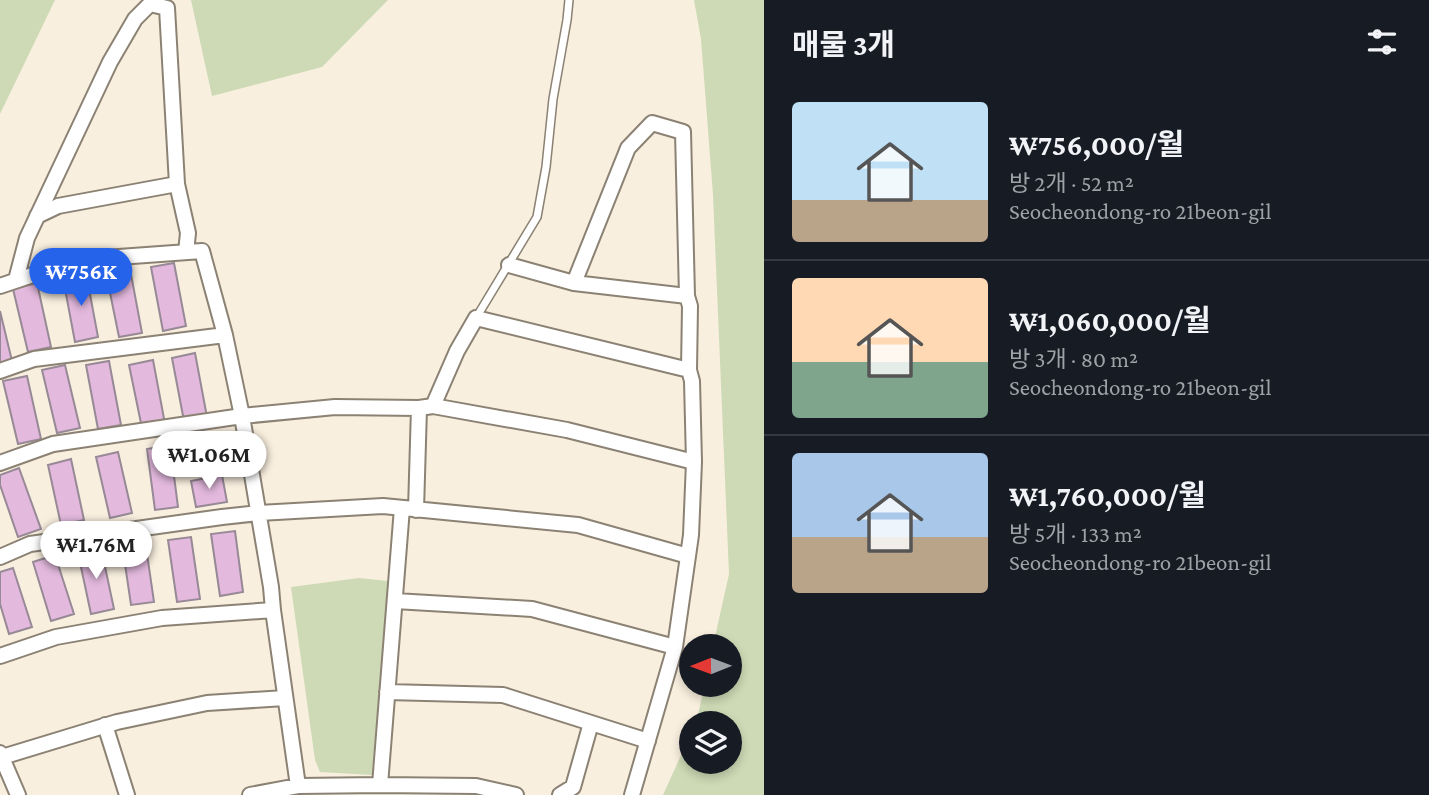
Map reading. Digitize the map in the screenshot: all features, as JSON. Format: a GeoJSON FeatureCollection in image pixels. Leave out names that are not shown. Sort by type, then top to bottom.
{"type":"FeatureCollection","features":[{"type":"Feature","properties":{"kind":"street"},"geometry":{"type":"LineString","coordinates":[[16,280],[27,238],[110,62],[135,19],[150,4],[167,8],[177,184],[188,233],[186,252]]}},
{"type":"Feature","properties":{"kind":"street"},"geometry":{"type":"LineString","coordinates":[[574,283],[628,148],[652,123],[682,132],[694,462],[691,535],[675,647],[632,795]]}},
{"type":"Feature","properties":{"kind":"street"},"geometry":{"type":"LineString","coordinates":[[37,216],[58,206],[177,184]]}},
{"type":"Feature","properties":{"kind":"street"},"geometry":{"type":"LineString","coordinates":[[0,286],[77,260],[202,251],[225,335],[242,416],[271,587],[298,786]]}},
{"type":"Feature","properties":{"kind":"street"},"geometry":{"type":"LineString","coordinates":[[509,265],[574,283],[687,296]]}},
{"type":"Feature","properties":{"kind":"street"},"geometry":{"type":"LineString","coordinates":[[380,785],[395,601],[426,407],[477,318],[689,370]]}},
{"type":"Feature","properties":{"kind":"street"},"geometry":{"type":"LineString","coordinates":[[0,371],[34,359],[225,335]]}},
{"type":"Feature","properties":{"kind":"street"},"geometry":{"type":"LineString","coordinates":[[0,463],[53,444],[242,416],[335,407],[426,407],[566,430],[694,462]]}},
{"type":"Feature","properties":{"kind":"street"},"geometry":{"type":"LineString","coordinates":[[0,557],[30,544],[259,513],[383,506],[578,525],[688,556]]}},
{"type":"Feature","properties":{"kind":"street"},"geometry":{"type":"LineString","coordinates":[[395,601],[532,609],[675,647]]}},
{"type":"Feature","properties":{"kind":"street"},"geometry":{"type":"LineString","coordinates":[[0,656],[56,637],[162,618],[273,610]]}},
{"type":"Feature","properties":{"kind":"street"},"geometry":{"type":"LineString","coordinates":[[387,692],[503,695],[648,741]]}},
{"type":"Feature","properties":{"kind":"street"},"geometry":{"type":"LineString","coordinates":[[18,795],[1,755],[105,725],[206,703],[285,698]]}},
{"type":"Feature","properties":{"kind":"street"},"geometry":{"type":"LineString","coordinates":[[560,795],[573,787],[591,723]]}},
{"type":"Feature","properties":{"kind":"street"},"geometry":{"type":"LineString","coordinates":[[105,725],[127,795]]}},
{"type":"Feature","properties":{"kind":"street"},"geometry":{"type":"LineString","coordinates":[[250,795],[298,786],[380,785],[475,786],[516,795]]}},
{"type":"Feature","properties":{"kind":"lane"},"geometry":{"type":"LineString","coordinates":[[477,318],[537,217],[569,0]]}},
{"type":"Feature","properties":{"kind":"green space"},"geometry":{"type":"Polygon","coordinates":[[[0,0],[55,0],[0,114],[0,0]]]}},
{"type":"Feature","properties":{"kind":"green space"},"geometry":{"type":"Polygon","coordinates":[[[191,0],[388,0],[322,67],[212,96],[191,0]]]}},
{"type":"Feature","properties":{"kind":"green space"},"geometry":{"type":"Polygon","coordinates":[[[694,0],[764,0],[764,795],[663,795],[679,760],[679,774],[742,774],[742,711],[699,711],[702,697],[742,697],[742,634],[716,634],[729,574],[713,195],[701,39],[694,0]]]}},
{"type":"Feature","properties":{"kind":"green space"},"geometry":{"type":"Polygon","coordinates":[[[359,578],[388,581],[372,775],[320,772],[315,760],[291,587],[359,578]]]}},
{"type":"Feature","properties":{"kind":"building"},"geometry":{"type":"Polygon","coordinates":[[[174,263],[186,326],[163,331],[151,267],[174,263]]]}},
{"type":"Feature","properties":{"kind":"building"},"geometry":{"type":"Polygon","coordinates":[[[130,269],[142,333],[119,337],[106,273],[130,269]]]}},
{"type":"Feature","properties":{"kind":"building"},"geometry":{"type":"Polygon","coordinates":[[[86,273],[98,337],[75,342],[63,278],[86,273]]]}},
{"type":"Feature","properties":{"kind":"building"},"geometry":{"type":"Polygon","coordinates":[[[37,283],[51,347],[28,352],[13,289],[37,283]]]}},
{"type":"Feature","properties":{"kind":"building"},"geometry":{"type":"Polygon","coordinates":[[[0,311],[12,361],[0,364],[0,311]]]}},
{"type":"Feature","properties":{"kind":"building"},"geometry":{"type":"Polygon","coordinates":[[[195,353],[207,417],[184,421],[172,358],[195,353]]]}},
{"type":"Feature","properties":{"kind":"building"},"geometry":{"type":"Polygon","coordinates":[[[153,360],[165,424],[142,428],[129,365],[153,360]]]}},
{"type":"Feature","properties":{"kind":"building"},"geometry":{"type":"Polygon","coordinates":[[[109,361],[121,425],[98,429],[86,365],[109,361]]]}},
{"type":"Feature","properties":{"kind":"building"},"geometry":{"type":"Polygon","coordinates":[[[65,365],[80,428],[57,433],[42,370],[65,365]]]}},
{"type":"Feature","properties":{"kind":"building"},"geometry":{"type":"Polygon","coordinates":[[[27,376],[41,439],[18,444],[3,381],[27,376]]]}},
{"type":"Feature","properties":{"kind":"building"},"geometry":{"type":"Polygon","coordinates":[[[226,443],[229,464],[180,471],[178,449],[226,443]]]}},
{"type":"Feature","properties":{"kind":"building"},"geometry":{"type":"Polygon","coordinates":[[[170,445],[178,507],[155,510],[147,449],[170,445]]]}},
{"type":"Feature","properties":{"kind":"building"},"geometry":{"type":"Polygon","coordinates":[[[118,452],[132,513],[110,518],[96,457],[118,452]]]}},
{"type":"Feature","properties":{"kind":"building"},"geometry":{"type":"Polygon","coordinates":[[[71,459],[84,520],[61,525],[48,465],[71,459]]]}},
{"type":"Feature","properties":{"kind":"building"},"geometry":{"type":"Polygon","coordinates":[[[19,468],[41,529],[18,537],[0,485],[0,475],[19,468]]]}},
{"type":"Feature","properties":{"kind":"building"},"geometry":{"type":"Polygon","coordinates":[[[222,475],[227,502],[196,507],[191,481],[222,475]]]}},
{"type":"Feature","properties":{"kind":"building"},"geometry":{"type":"Polygon","coordinates":[[[235,531],[243,592],[220,596],[211,534],[235,531]]]}},
{"type":"Feature","properties":{"kind":"building"},"geometry":{"type":"Polygon","coordinates":[[[191,537],[200,599],[177,602],[168,540],[191,537]]]}},
{"type":"Feature","properties":{"kind":"building"},"geometry":{"type":"Polygon","coordinates":[[[145,540],[154,602],[131,605],[122,544],[145,540]]]}},
{"type":"Feature","properties":{"kind":"building"},"geometry":{"type":"Polygon","coordinates":[[[101,548],[114,609],[91,614],[78,553],[101,548]]]}},
{"type":"Feature","properties":{"kind":"building"},"geometry":{"type":"Polygon","coordinates":[[[55,555],[74,614],[51,621],[33,562],[55,555]]]}},
{"type":"Feature","properties":{"kind":"building"},"geometry":{"type":"Polygon","coordinates":[[[13,568],[32,627],[9,634],[0,604],[0,572],[13,568]]]}}]}
